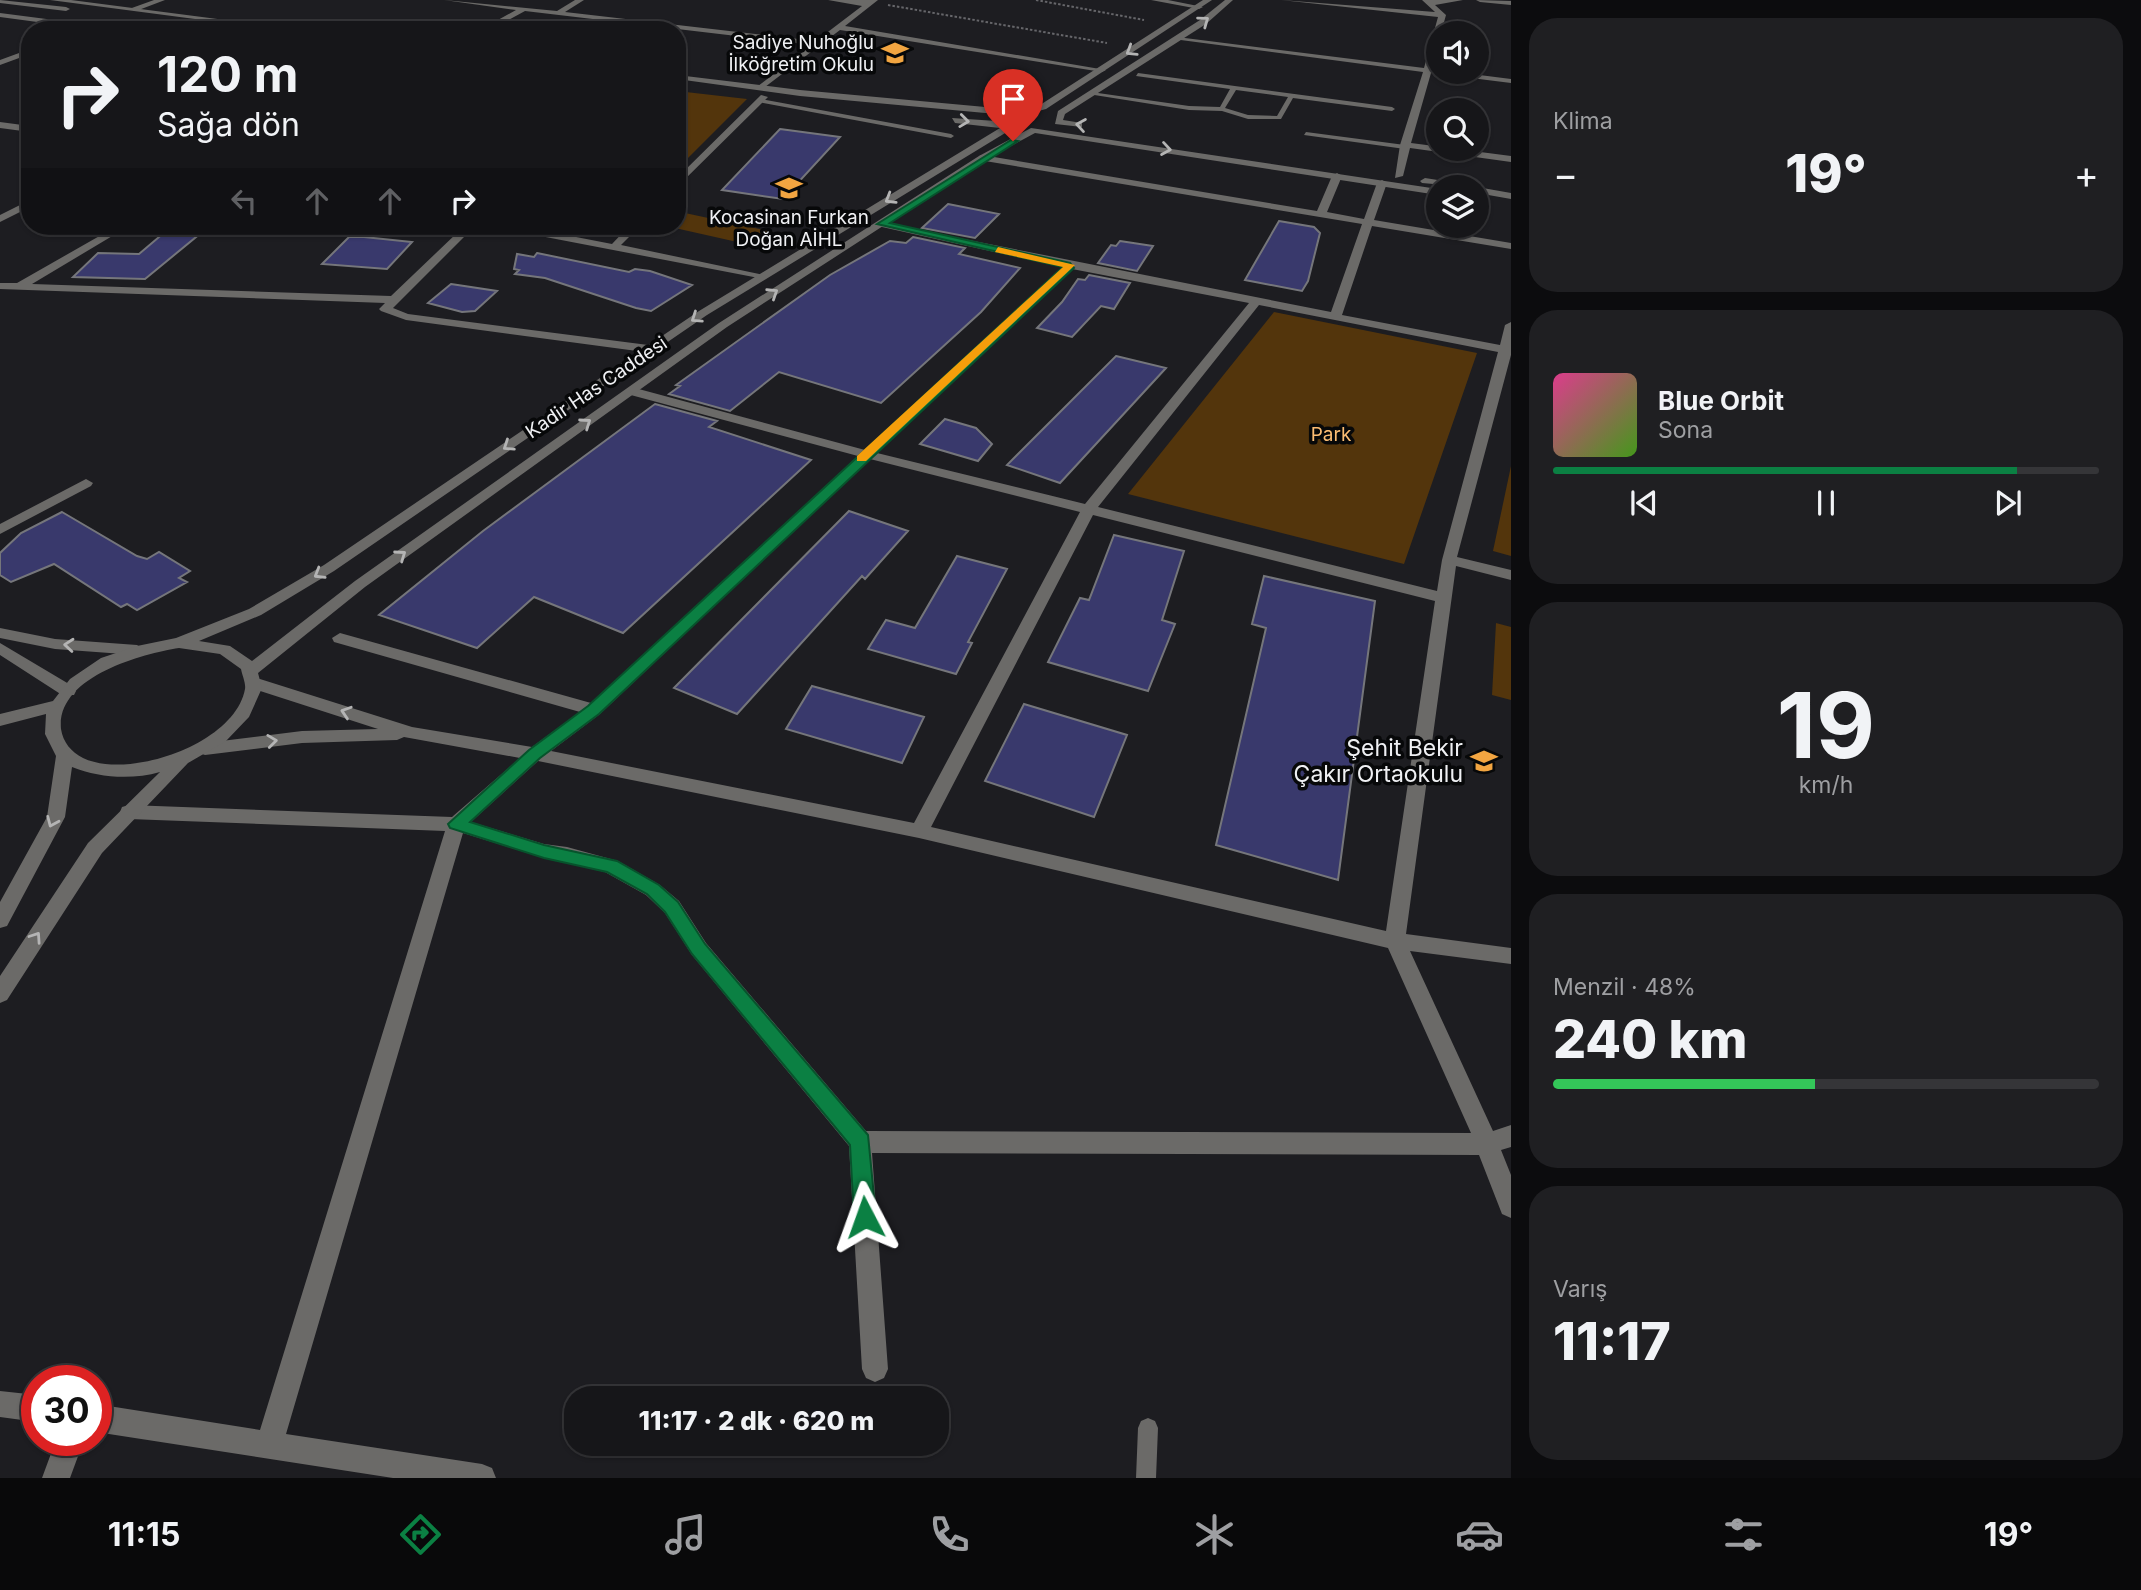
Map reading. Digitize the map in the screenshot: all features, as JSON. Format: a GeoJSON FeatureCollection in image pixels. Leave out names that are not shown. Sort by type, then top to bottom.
{"type":"FeatureCollection","features":[{"type":"Feature","properties":{"kind":"street"},"geometry":{"type":"LineString","coordinates":[[54,0],[228,21]]}},
{"type":"Feature","properties":{"kind":"street"},"geometry":{"type":"LineString","coordinates":[[134,9],[161,0]]}},
{"type":"Feature","properties":{"kind":"street"},"geometry":{"type":"LineString","coordinates":[[449,0],[627,21]]}},
{"type":"Feature","properties":{"kind":"street"},"geometry":{"type":"LineString","coordinates":[[500,6],[512,0]]}},
{"type":"Feature","properties":{"kind":"street"},"geometry":{"type":"LineString","coordinates":[[558,13],[580,0]]}},
{"type":"Feature","properties":{"kind":"street"},"geometry":{"type":"LineString","coordinates":[[832,0],[871,2]]}},
{"type":"Feature","properties":{"kind":"street"},"geometry":{"type":"LineString","coordinates":[[1155,0],[1199,7]]}},
{"type":"Feature","properties":{"kind":"street"},"geometry":{"type":"LineString","coordinates":[[1012,127],[1007,122],[1008,117],[1043,107],[1208,0]]}},
{"type":"Feature","properties":{"kind":"street"},"geometry":{"type":"LineString","coordinates":[[1059,121],[1064,111],[1177,39],[1229,0]]}},
{"type":"Feature","properties":{"kind":"street"},"geometry":{"type":"LineString","coordinates":[[1284,0],[1442,15]]}},
{"type":"Feature","properties":{"kind":"street"},"geometry":{"type":"LineString","coordinates":[[1428,2],[1459,0]]}},
{"type":"Feature","properties":{"kind":"street"},"geometry":{"type":"LineString","coordinates":[[1480,0],[1511,3]]}},
{"type":"Feature","properties":{"kind":"street"},"geometry":{"type":"LineString","coordinates":[[0,1],[159,21]]}},
{"type":"Feature","properties":{"kind":"street"},"geometry":{"type":"LineString","coordinates":[[686,175],[815,43],[871,2]]}},
{"type":"Feature","properties":{"kind":"street"},"geometry":{"type":"LineString","coordinates":[[1428,2],[1442,15]]}},
{"type":"Feature","properties":{"kind":"street"},"geometry":{"type":"LineString","coordinates":[[501,21],[524,9]]}},
{"type":"Feature","properties":{"kind":"street"},"geometry":{"type":"LineString","coordinates":[[0,15],[41,21]]}},
{"type":"Feature","properties":{"kind":"street"},"geometry":{"type":"LineString","coordinates":[[1440,21],[1442,15]]}},
{"type":"Feature","properties":{"kind":"street"},"geometry":{"type":"LineString","coordinates":[[837,27],[1101,70]]}},
{"type":"Feature","properties":{"kind":"street"},"geometry":{"type":"LineString","coordinates":[[686,28],[815,43]]}},
{"type":"Feature","properties":{"kind":"street"},"geometry":{"type":"LineString","coordinates":[[1177,39],[1426,70]]}},
{"type":"Feature","properties":{"kind":"street"},"geometry":{"type":"LineString","coordinates":[[0,63],[21,55]]}},
{"type":"Feature","properties":{"kind":"street"},"geometry":{"type":"LineString","coordinates":[[1398,176],[1413,110],[1426,75]]}},
{"type":"Feature","properties":{"kind":"street"},"geometry":{"type":"LineString","coordinates":[[1489,78],[1511,81]]}},
{"type":"Feature","properties":{"kind":"street"},"geometry":{"type":"LineString","coordinates":[[686,79],[762,95],[1043,114],[1059,121],[1086,126]]}},
{"type":"Feature","properties":{"kind":"street"},"geometry":{"type":"LineString","coordinates":[[686,87],[905,114]]}},
{"type":"Feature","properties":{"kind":"street"},"geometry":{"type":"LineString","coordinates":[[885,102],[992,105],[1056,99]]}},
{"type":"Feature","properties":{"kind":"street"},"geometry":{"type":"LineString","coordinates":[[944,118],[1426,190]]}},
{"type":"Feature","properties":{"kind":"street","name":"Kadir Has Caddesi"},"geometry":{"type":"LineString","coordinates":[[252,677],[341,598],[723,325],[982,158],[1034,130],[1050,129],[1059,121]]}},
{"type":"Feature","properties":{"kind":"street"},"geometry":{"type":"LineString","coordinates":[[0,125],[21,128]]}},
{"type":"Feature","properties":{"kind":"street","name":"Kadir Has Caddesi"},"geometry":{"type":"LineString","coordinates":[[179,643],[255,612],[329,568],[764,276],[1012,127]]}},
{"type":"Feature","properties":{"kind":"street"},"geometry":{"type":"LineString","coordinates":[[1126,132],[1426,181]]}},
{"type":"Feature","properties":{"kind":"street"},"geometry":{"type":"LineString","coordinates":[[1405,146],[1511,159]]}},
{"type":"Feature","properties":{"kind":"street"},"geometry":{"type":"LineString","coordinates":[[982,158],[1511,246]]}},
{"type":"Feature","properties":{"kind":"street"},"geometry":{"type":"LineString","coordinates":[[1321,214],[1337,176]]}},
{"type":"Feature","properties":{"kind":"street"},"geometry":{"type":"LineString","coordinates":[[1335,317],[1382,183]]}},
{"type":"Feature","properties":{"kind":"street"},"geometry":{"type":"LineString","coordinates":[[1489,192],[1511,196]]}},
{"type":"Feature","properties":{"kind":"street"},"geometry":{"type":"LineString","coordinates":[[1489,200],[1511,204]]}},
{"type":"Feature","properties":{"kind":"street"},"geometry":{"type":"LineString","coordinates":[[0,205],[21,206]]}},
{"type":"Feature","properties":{"kind":"street"},"geometry":{"type":"LineString","coordinates":[[0,219],[21,209]]}},
{"type":"Feature","properties":{"kind":"street"},"geometry":{"type":"LineString","coordinates":[[882,224],[1070,265],[1507,350]]}},
{"type":"Feature","properties":{"kind":"street"},"geometry":{"type":"LineString","coordinates":[[0,297],[108,235]]}},
{"type":"Feature","properties":{"kind":"street"},"geometry":{"type":"LineString","coordinates":[[461,235],[386,309],[406,317],[652,349]]}},
{"type":"Feature","properties":{"kind":"street"},"geometry":{"type":"LineString","coordinates":[[551,235],[764,276]]}},
{"type":"Feature","properties":{"kind":"street"},"geometry":{"type":"LineString","coordinates":[[614,247],[626,235]]}},
{"type":"Feature","properties":{"kind":"street"},"geometry":{"type":"LineString","coordinates":[[269,1445],[456,824],[535,754],[594,710],[1070,265]]}},
{"type":"Feature","properties":{"kind":"street"},"geometry":{"type":"LineString","coordinates":[[0,286],[395,300]]}},
{"type":"Feature","properties":{"kind":"street"},"geometry":{"type":"LineString","coordinates":[[919,831],[1088,510],[1257,302]]}},
{"type":"Feature","properties":{"kind":"street"},"geometry":{"type":"LineString","coordinates":[[1511,325],[1507,350],[1449,560],[1395,941],[1488,1144],[1511,1206]]}},
{"type":"Feature","properties":{"kind":"street"},"geometry":{"type":"LineString","coordinates":[[631,391],[866,454],[1444,598]]}},
{"type":"Feature","properties":{"kind":"street"},"geometry":{"type":"LineString","coordinates":[[0,530],[86,483]]}},
{"type":"Feature","properties":{"kind":"street"},"geometry":{"type":"LineString","coordinates":[[1449,560],[1511,575]]}},
{"type":"Feature","properties":{"kind":"street"},"geometry":{"type":"LineString","coordinates":[[0,633],[55,643],[137,650]]}},
{"type":"Feature","properties":{"kind":"street"},"geometry":{"type":"LineString","coordinates":[[340,638],[594,710]]}},
{"type":"Feature","properties":{"kind":"street"},"geometry":{"type":"LineString","coordinates":[[0,719],[64,698],[98,667],[137,650],[179,643],[198,643],[223,650],[242,661],[252,677],[411,733],[535,754],[919,831],[1395,941],[1511,957]]}},
{"type":"Feature","properties":{"kind":"street"},"geometry":{"type":"LineString","coordinates":[[0,648],[64,698]]}},
{"type":"Feature","properties":{"kind":"street"},"geometry":{"type":"LineString","coordinates":[[64,698],[52,732],[56,745],[65,755],[96,769],[116,771],[161,766],[205,749],[222,737],[247,710],[252,677]]}},
{"type":"Feature","properties":{"kind":"street"},"geometry":{"type":"LineString","coordinates":[[205,749],[302,737],[411,733]]}},
{"type":"Feature","properties":{"kind":"street"},"geometry":{"type":"LineString","coordinates":[[0,920],[56,817],[65,755]]}},
{"type":"Feature","properties":{"kind":"street"},"geometry":{"type":"LineString","coordinates":[[0,994],[95,848],[183,759]]}},
{"type":"Feature","properties":{"kind":"street"},"geometry":{"type":"LineString","coordinates":[[129,812],[456,824],[544,851],[590,859],[631,875],[653,890],[672,907],[699,949],[860,1142],[875,1369]]}},
{"type":"Feature","properties":{"kind":"street"},"geometry":{"type":"LineString","coordinates":[[860,1142],[1488,1144],[1511,1136]]}},
{"type":"Feature","properties":{"kind":"street"},"geometry":{"type":"LineString","coordinates":[[0,1404],[21,1407]]}},
{"type":"Feature","properties":{"kind":"street"},"geometry":{"type":"LineString","coordinates":[[112,1420],[482,1478]]}},
{"type":"Feature","properties":{"kind":"street"},"geometry":{"type":"LineString","coordinates":[[56,1478],[64,1456]]}},
{"type":"Feature","properties":{"kind":"lane"},"geometry":{"type":"LineString","coordinates":[[1138,75],[1392,109]]}},
{"type":"Feature","properties":{"kind":"lane"},"geometry":{"type":"LineString","coordinates":[[1222,109],[1234,88]]}},
{"type":"Feature","properties":{"kind":"lane"},"geometry":{"type":"LineString","coordinates":[[1091,94],[1189,108],[1222,109],[1248,117],[1279,118],[1291,96]]}},
{"type":"Feature","properties":{"kind":"lane"},"geometry":{"type":"LineString","coordinates":[[762,95],[951,136]]}},
{"type":"Feature","properties":{"kind":"lane"},"geometry":{"type":"LineString","coordinates":[[1306,134],[1405,146]]}},
{"type":"Feature","properties":{"kind":"lane"},"geometry":{"type":"LineString","coordinates":[[1146,1478],[1147,1428]]}},
{"type":"Feature","properties":{"kind":"path"},"geometry":{"type":"LineString","coordinates":[[1035,0],[1173,25]]}},
{"type":"Feature","properties":{"kind":"path"},"geometry":{"type":"LineString","coordinates":[[871,2],[1135,49]]}},
{"type":"Feature","properties":{"kind":"green space"},"geometry":{"type":"Polygon","coordinates":[[[686,92],[747,99],[686,160],[686,92]]]}},
{"type":"Feature","properties":{"kind":"green space"},"geometry":{"type":"Polygon","coordinates":[[[686,213],[773,232],[755,246],[686,230],[686,213]]]}},
{"type":"Feature","properties":{"kind":"green space","name":"Park"},"geometry":{"type":"Polygon","coordinates":[[[1274,312],[1477,353],[1404,564],[1128,494],[1274,312]]]}},
{"type":"Feature","properties":{"kind":"green space"},"geometry":{"type":"Polygon","coordinates":[[[1511,466],[1511,556],[1493,551],[1511,466]]]}},
{"type":"Feature","properties":{"kind":"green space"},"geometry":{"type":"Polygon","coordinates":[[[1496,623],[1511,627],[1511,700],[1492,695],[1496,623]]]}},
{"type":"Feature","properties":{"kind":"building"},"geometry":{"type":"Polygon","coordinates":[[[780,129],[840,137],[783,199],[722,190],[780,129]]]}},
{"type":"Feature","properties":{"kind":"building"},"geometry":{"type":"Polygon","coordinates":[[[948,204],[999,214],[975,238],[922,228],[948,204]]]}},
{"type":"Feature","properties":{"kind":"building"},"geometry":{"type":"Polygon","coordinates":[[[1279,221],[1314,227],[1320,233],[1308,281],[1302,291],[1245,280],[1279,221]]]}},
{"type":"Feature","properties":{"kind":"building"},"geometry":{"type":"Polygon","coordinates":[[[161,235],[198,235],[145,279],[73,277],[98,253],[139,254],[161,235]]]}},
{"type":"Feature","properties":{"kind":"building"},"geometry":{"type":"Polygon","coordinates":[[[349,237],[412,242],[387,269],[322,264],[349,237]]]}},
{"type":"Feature","properties":{"kind":"building"},"geometry":{"type":"Polygon","coordinates":[[[913,237],[965,248],[959,254],[1020,268],[981,312],[881,403],[779,372],[730,411],[669,394],[680,386],[676,385],[830,275],[890,241],[906,243],[913,237]]]}},
{"type":"Feature","properties":{"kind":"building"},"geometry":{"type":"Polygon","coordinates":[[[1120,241],[1153,246],[1137,271],[1098,263],[1111,245],[1116,246],[1120,241]]]}},
{"type":"Feature","properties":{"kind":"building"},"geometry":{"type":"Polygon","coordinates":[[[537,253],[629,272],[635,269],[650,271],[692,285],[651,311],[636,308],[545,278],[515,274],[519,270],[514,269],[517,254],[534,257],[537,253]]]}},
{"type":"Feature","properties":{"kind":"building"},"geometry":{"type":"Polygon","coordinates":[[[1089,275],[1130,283],[1114,309],[1101,306],[1072,337],[1037,328],[1062,302],[1078,279],[1085,280],[1089,275]]]}},
{"type":"Feature","properties":{"kind":"building"},"geometry":{"type":"Polygon","coordinates":[[[451,284],[497,291],[475,311],[462,312],[428,303],[451,284]]]}},
{"type":"Feature","properties":{"kind":"building"},"geometry":{"type":"Polygon","coordinates":[[[1116,356],[1166,368],[1060,483],[1007,465],[1116,356]]]}},
{"type":"Feature","properties":{"kind":"building"},"geometry":{"type":"Polygon","coordinates":[[[655,404],[717,421],[709,427],[811,460],[623,633],[534,597],[477,648],[379,615],[483,531],[655,404]]]}},
{"type":"Feature","properties":{"kind":"building"},"geometry":{"type":"Polygon","coordinates":[[[945,419],[976,428],[992,444],[978,461],[920,444],[945,419]]]}},
{"type":"Feature","properties":{"kind":"building"},"geometry":{"type":"Polygon","coordinates":[[[849,511],[908,531],[865,579],[862,576],[737,714],[674,688],[849,511]]]}},
{"type":"Feature","properties":{"kind":"building"},"geometry":{"type":"Polygon","coordinates":[[[62,512],[137,556],[147,559],[159,552],[190,571],[179,578],[187,582],[137,610],[127,604],[121,607],[54,564],[11,582],[0,575],[0,553],[21,533],[62,512]]]}},
{"type":"Feature","properties":{"kind":"building"},"geometry":{"type":"Polygon","coordinates":[[[1114,535],[1184,551],[1162,620],[1175,624],[1148,691],[1048,662],[1080,598],[1089,600],[1114,535]]]}},
{"type":"Feature","properties":{"kind":"building"},"geometry":{"type":"Polygon","coordinates":[[[957,556],[1007,569],[968,642],[972,643],[956,674],[868,649],[886,620],[915,628],[957,556]]]}},
{"type":"Feature","properties":{"kind":"building"},"geometry":{"type":"Polygon","coordinates":[[[1264,576],[1375,601],[1338,880],[1216,845],[1266,628],[1252,624],[1264,576]]]}},
{"type":"Feature","properties":{"kind":"building"},"geometry":{"type":"Polygon","coordinates":[[[812,686],[924,717],[902,763],[786,729],[812,686]]]}},
{"type":"Feature","properties":{"kind":"building"},"geometry":{"type":"Polygon","coordinates":[[[1024,704],[1127,735],[1094,817],[985,781],[1024,704]]]}},
{"type":"Feature","properties":{"kind":"slow traffic"},"geometry":{"type":"LineString","coordinates":[[861,459],[1070,265],[998,250]]}},
{"type":"Feature","properties":{"kind":"place","name":"Sadiye Nuhoğlu İlköğretim Okulu"},"geometry":{"type":"Point","coordinates":[895,53]}},
{"type":"Feature","properties":{"kind":"place","name":"Kocasinan Furkan Doğan AİHL"},"geometry":{"type":"Point","coordinates":[789,188]}},
{"type":"Feature","properties":{"kind":"place","name":"Şehit Bekir Çakır Ortaokulu"},"geometry":{"type":"Point","coordinates":[1484,761]}},
{"type":"Feature","properties":{"kind":"route"},"geometry":{"type":"LineString","coordinates":[[865,1217],[860,1142],[699,949],[672,907],[631,875],[611,866],[590,859],[544,851],[456,824],[535,754],[594,710],[1070,265],[882,224],[982,158],[1013,141]]}}]}
